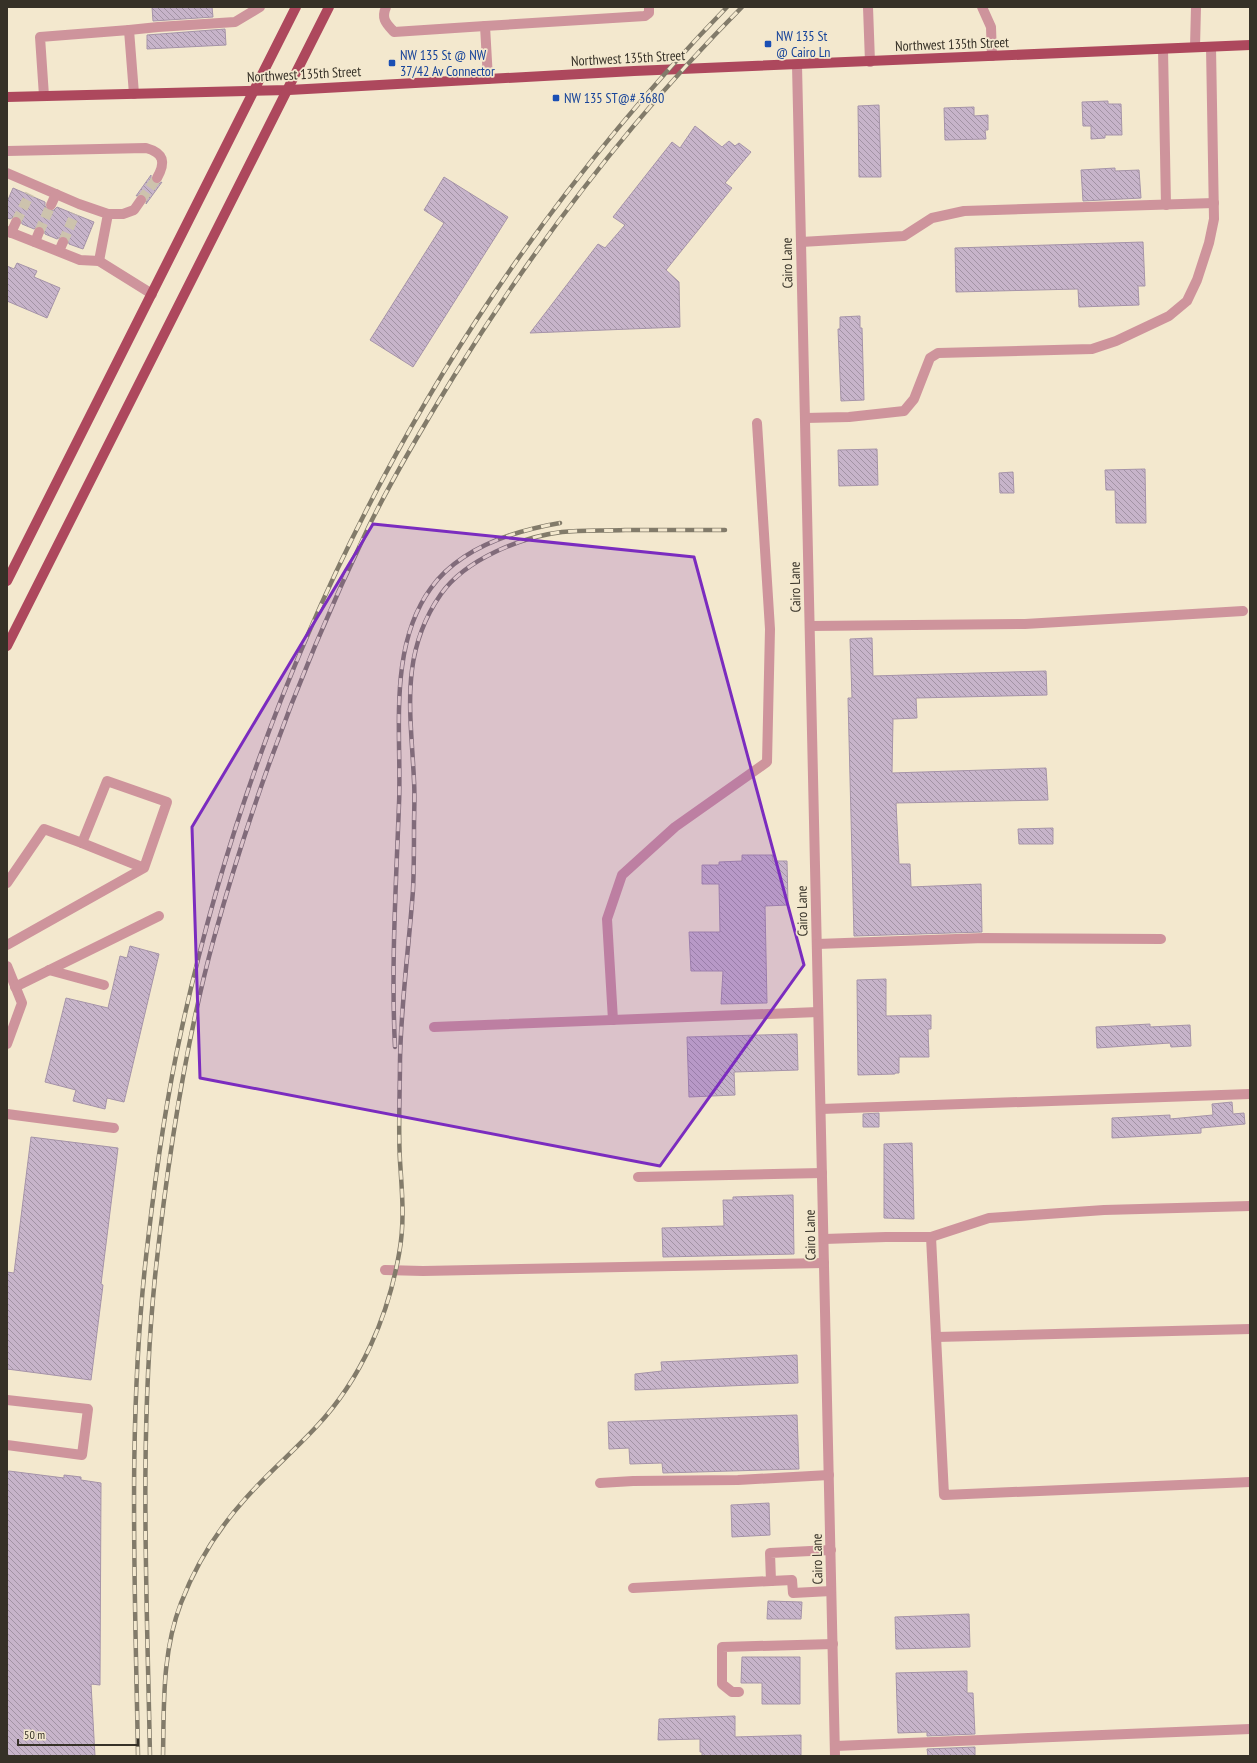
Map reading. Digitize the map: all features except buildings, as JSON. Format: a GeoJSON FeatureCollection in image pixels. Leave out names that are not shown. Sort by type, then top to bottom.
{"type":"FeatureCollection","features":[{"type":"Feature","properties":{"kind":"main road"},"geometry":{"type":"LineString","coordinates":[[7,581],[296,7]]}},
{"type":"Feature","properties":{"kind":"main road"},"geometry":{"type":"LineString","coordinates":[[7,646],[289,90],[329,7]]}},
{"type":"Feature","properties":{"kind":"main road","name":"Northwest 135th Street"},"geometry":{"type":"LineString","coordinates":[[7,97],[289,90],[634,71],[1250,45]]}},
{"type":"Feature","properties":{"kind":"street"},"geometry":{"type":"LineString","coordinates":[[44,96],[40,37],[234,22],[260,7]]}},
{"type":"Feature","properties":{"kind":"street"},"geometry":{"type":"LineString","coordinates":[[386,7],[383,15],[384,21],[394,32],[645,16],[649,13],[649,7]]}},
{"type":"Feature","properties":{"kind":"street"},"geometry":{"type":"LineString","coordinates":[[868,7],[870,62]]}},
{"type":"Feature","properties":{"kind":"street"},"geometry":{"type":"LineString","coordinates":[[982,7],[991,27],[992,56]]}},
{"type":"Feature","properties":{"kind":"street"},"geometry":{"type":"LineString","coordinates":[[1195,47],[1196,7]]}},
{"type":"Feature","properties":{"kind":"street"},"geometry":{"type":"LineString","coordinates":[[485,26],[488,79]]}},
{"type":"Feature","properties":{"kind":"street"},"geometry":{"type":"LineString","coordinates":[[129,30],[134,94]]}},
{"type":"Feature","properties":{"kind":"street"},"geometry":{"type":"LineString","coordinates":[[805,418],[849,417],[904,410],[914,399],[930,358],[938,353],[1092,349],[1116,341],[1169,316],[1187,301],[1197,280],[1213,228],[1214,203],[1211,47]]}},
{"type":"Feature","properties":{"kind":"street"},"geometry":{"type":"LineString","coordinates":[[1162,49],[1166,204]]}},
{"type":"Feature","properties":{"kind":"street","name":"Cairo Lane"},"geometry":{"type":"LineString","coordinates":[[797,65],[835,1751]]}},
{"type":"Feature","properties":{"kind":"street"},"geometry":{"type":"LineString","coordinates":[[7,151],[146,148],[156,151],[161,157],[161,170],[157,178]]}},
{"type":"Feature","properties":{"kind":"street"},"geometry":{"type":"LineString","coordinates":[[7,173],[79,204],[108,214],[122,214],[134,210],[141,200]]}},
{"type":"Feature","properties":{"kind":"street"},"geometry":{"type":"LineString","coordinates":[[30,194],[34,185]]}},
{"type":"Feature","properties":{"kind":"street"},"geometry":{"type":"LineString","coordinates":[[51,204],[56,194]]}},
{"type":"Feature","properties":{"kind":"street"},"geometry":{"type":"LineString","coordinates":[[801,242],[904,236],[932,218],[964,212],[1214,203]]}},
{"type":"Feature","properties":{"kind":"street"},"geometry":{"type":"LineString","coordinates":[[75,214],[79,204]]}},
{"type":"Feature","properties":{"kind":"street"},"geometry":{"type":"LineString","coordinates":[[99,261],[108,214]]}},
{"type":"Feature","properties":{"kind":"street"},"geometry":{"type":"LineString","coordinates":[[16,222],[9,232],[35,242],[61,247],[80,260],[99,261],[152,294]]}},
{"type":"Feature","properties":{"kind":"street"},"geometry":{"type":"LineString","coordinates":[[35,242],[39,232]]}},
{"type":"Feature","properties":{"kind":"street"},"geometry":{"type":"LineString","coordinates":[[613,1020],[607,919],[622,875],[676,827],[767,762],[770,628],[757,423]]}},
{"type":"Feature","properties":{"kind":"street"},"geometry":{"type":"LineString","coordinates":[[810,626],[1025,624],[1243,611]]}},
{"type":"Feature","properties":{"kind":"street"},"geometry":{"type":"LineString","coordinates":[[7,945],[144,868],[167,802],[107,781],[82,843]]}},
{"type":"Feature","properties":{"kind":"street"},"geometry":{"type":"LineString","coordinates":[[7,883],[44,829],[144,868]]}},
{"type":"Feature","properties":{"kind":"street"},"geometry":{"type":"LineString","coordinates":[[15,987],[159,916]]}},
{"type":"Feature","properties":{"kind":"street"},"geometry":{"type":"LineString","coordinates":[[817,944],[984,938],[1161,939]]}},
{"type":"Feature","properties":{"kind":"street"},"geometry":{"type":"LineString","coordinates":[[7,966],[22,1003],[7,1044]]}},
{"type":"Feature","properties":{"kind":"street"},"geometry":{"type":"LineString","coordinates":[[49,970],[104,985]]}},
{"type":"Feature","properties":{"kind":"street"},"geometry":{"type":"LineString","coordinates":[[434,1027],[818,1012]]}},
{"type":"Feature","properties":{"kind":"street"},"geometry":{"type":"LineString","coordinates":[[821,1109],[1250,1094]]}},
{"type":"Feature","properties":{"kind":"street"},"geometry":{"type":"LineString","coordinates":[[7,1114],[114,1128]]}},
{"type":"Feature","properties":{"kind":"street"},"geometry":{"type":"LineString","coordinates":[[638,1177],[822,1173]]}},
{"type":"Feature","properties":{"kind":"street"},"geometry":{"type":"LineString","coordinates":[[824,1239],[931,1237],[990,1218],[1104,1210],[1250,1206]]}},
{"type":"Feature","properties":{"kind":"street"},"geometry":{"type":"LineString","coordinates":[[931,1237],[944,1495],[1250,1482]]}},
{"type":"Feature","properties":{"kind":"street"},"geometry":{"type":"LineString","coordinates":[[385,1270],[824,1263]]}},
{"type":"Feature","properties":{"kind":"street"},"geometry":{"type":"LineString","coordinates":[[936,1338],[1250,1329]]}},
{"type":"Feature","properties":{"kind":"street"},"geometry":{"type":"LineString","coordinates":[[7,1400],[88,1409],[82,1455],[7,1445]]}},
{"type":"Feature","properties":{"kind":"street"},"geometry":{"type":"LineString","coordinates":[[600,1484],[633,1480],[738,1480],[829,1475]]}},
{"type":"Feature","properties":{"kind":"street"},"geometry":{"type":"LineString","coordinates":[[770,1581],[770,1553],[831,1550]]}},
{"type":"Feature","properties":{"kind":"street"},"geometry":{"type":"LineString","coordinates":[[634,1588],[792,1580],[793,1593],[831,1591]]}},
{"type":"Feature","properties":{"kind":"street"},"geometry":{"type":"LineString","coordinates":[[739,1692],[732,1692],[722,1684],[722,1647],[833,1644]]}},
{"type":"Feature","properties":{"kind":"street"},"geometry":{"type":"LineString","coordinates":[[835,1751],[1250,1729]]}},
{"type":"Feature","properties":{"kind":"highlighted area"},"geometry":{"type":"Polygon","coordinates":[[[373,524],[694,557],[804,965],[660,1166],[200,1078],[192,827],[373,524]]]}},
{"type":"Feature","properties":{"kind":"tunnel"},"geometry":{"type":"LineString","coordinates":[[141,200],[157,178]]}},
{"type":"Feature","properties":{"kind":"tunnel"},"geometry":{"type":"LineString","coordinates":[[16,222],[30,194]]}},
{"type":"Feature","properties":{"kind":"tunnel"},"geometry":{"type":"LineString","coordinates":[[39,232],[51,205]]}},
{"type":"Feature","properties":{"kind":"tunnel"},"geometry":{"type":"LineString","coordinates":[[63,242],[75,214]]}},
{"type":"Feature","properties":{"kind":"railway"},"geometry":{"type":"LineString","coordinates":[[138,1756],[134,1562],[135,1433],[141,1304],[151,1214],[166,1110],[181,1032],[217,888],[263,748],[318,612],[382,481],[455,354],[537,233],[627,117],[727,7]]}},
{"type":"Feature","properties":{"kind":"railway"},"geometry":{"type":"LineString","coordinates":[[150,1756],[145,1516],[147,1397],[155,1277],[171,1149],[185,1064],[194,1021],[203,980],[229,885],[263,780],[302,677],[369,526],[399,469],[454,376],[518,278],[588,183],[624,137],[662,93],[701,49],[742,7]]}},
{"type":"Feature","properties":{"kind":"railway"},"geometry":{"type":"LineString","coordinates":[[395,1047],[394,956],[399,804],[399,721],[402,665],[408,637],[417,612],[431,588],[443,574],[457,562],[472,552],[506,537],[542,526],[560,523]]}},
{"type":"Feature","properties":{"kind":"railway"},"geometry":{"type":"LineString","coordinates":[[163,1756],[165,1678],[170,1640],[181,1603],[194,1574],[226,1522],[263,1480],[317,1426],[333,1408],[347,1388],[359,1368],[380,1324],[394,1278],[402,1230],[399,1136],[400,1060],[403,996],[414,874],[414,793],[410,708],[411,684],[413,662],[419,639],[428,616],[441,594],[452,581],[465,570],[479,560],[529,539],[562,532],[578,531],[725,530]]}},
{"type":"Feature","properties":{"kind":"place","name":"NW 135 St @ Cairo Ln"},"geometry":{"type":"Point","coordinates":[768,44]}},
{"type":"Feature","properties":{"kind":"place","name":"NW 135 St @ NW 37/42 Av Connector"},"geometry":{"type":"Point","coordinates":[392,63]}},
{"type":"Feature","properties":{"kind":"place","name":"NW 135 ST@# 3680"},"geometry":{"type":"Point","coordinates":[556,98]}}]}
